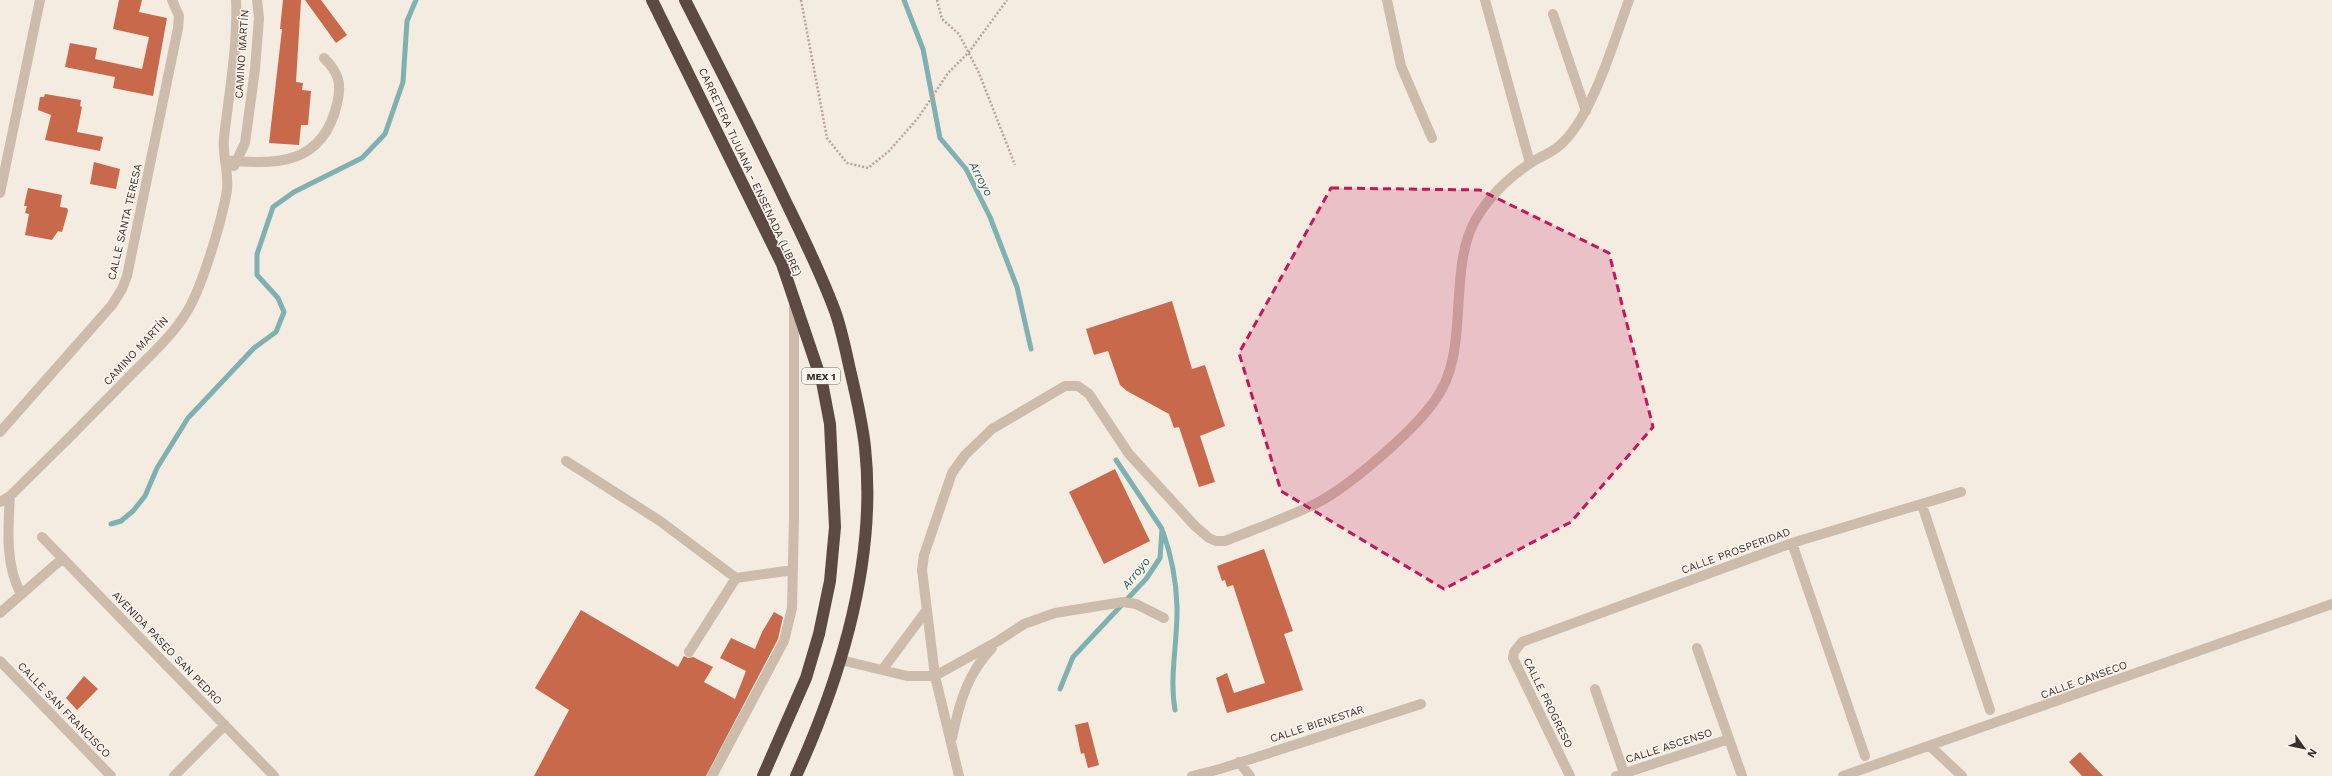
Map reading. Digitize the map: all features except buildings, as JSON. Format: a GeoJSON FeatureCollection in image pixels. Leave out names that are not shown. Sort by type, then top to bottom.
{"type":"FeatureCollection","features":[{"type":"Feature","properties":{"kind":"highway","name":"CARRETERA TIJUANA - ENSENADA (LIBRE)"},"geometry":{"type":"LineString","coordinates":[[652,0],[782,264],[822,382],[830,424],[835,527],[830,581],[819,634],[806,678],[763,776]]}},
{"type":"Feature","properties":{"kind":"highway","name":"CARRETERA TIJUANA - ENSENADA (LIBRE)"},"geometry":{"type":"LineString","coordinates":[[685,0],[763,154],[821,276],[837,315],[847,354],[865,447],[867,500],[862,553],[854,604],[841,660],[821,716],[796,776]]}},
{"type":"Feature","properties":{"kind":"street"},"geometry":{"type":"LineString","coordinates":[[0,193],[40,0]]}},
{"type":"Feature","properties":{"kind":"street","name":"CALLE SANTA TERESA"},"geometry":{"type":"LineString","coordinates":[[0,432],[112,305],[122,290],[127,276],[178,28],[179,16],[172,0]]}},
{"type":"Feature","properties":{"kind":"street","name":"CAMINO MARTÍN"},"geometry":{"type":"LineString","coordinates":[[228,179],[223,141],[236,47],[236,0]]}},
{"type":"Feature","properties":{"kind":"street","name":"CAMINO MARTÍN"},"geometry":{"type":"LineString","coordinates":[[0,502],[10,496],[165,340],[184,315],[195,295],[217,230],[228,179],[244,143],[255,69],[259,18],[257,0]]}},
{"type":"Feature","properties":{"kind":"street"},"geometry":{"type":"LineString","coordinates":[[1387,0],[1401,66],[1432,138]]}},
{"type":"Feature","properties":{"kind":"street"},"geometry":{"type":"LineString","coordinates":[[1485,0],[1530,163]]}},
{"type":"Feature","properties":{"kind":"street"},"geometry":{"type":"LineString","coordinates":[[959,776],[952,742],[934,676],[922,570],[924,555],[952,473],[965,455],[992,429],[1065,386],[1078,386],[1089,394],[1129,454],[1195,526],[1216,541],[1225,541],[1316,503],[1363,471],[1415,423],[1433,404],[1445,384],[1453,357],[1464,252],[1475,220],[1496,190],[1530,163],[1559,146],[1586,111],[1629,0]]}},
{"type":"Feature","properties":{"kind":"street"},"geometry":{"type":"LineString","coordinates":[[1553,14],[1586,111]]}},
{"type":"Feature","properties":{"kind":"street"},"geometry":{"type":"LineString","coordinates":[[226,160],[236,162],[267,163],[295,157],[317,145],[326,135],[334,116],[340,91],[339,79],[334,67],[324,58]]}},
{"type":"Feature","properties":{"kind":"street"},"geometry":{"type":"LineString","coordinates":[[712,776],[784,641],[792,608],[794,298]]}},
{"type":"Feature","properties":{"kind":"street"},"geometry":{"type":"LineString","coordinates":[[566,461],[660,521],[736,578],[793,570]]}},
{"type":"Feature","properties":{"kind":"street","name":"CALLE PROSPERIDAD"},"geometry":{"type":"LineString","coordinates":[[1522,642],[1792,543],[1961,492]]}},
{"type":"Feature","properties":{"kind":"street"},"geometry":{"type":"LineString","coordinates":[[10,496],[9,543],[11,566],[21,594]]}},
{"type":"Feature","properties":{"kind":"street"},"geometry":{"type":"LineString","coordinates":[[1922,505],[1990,710]]}},
{"type":"Feature","properties":{"kind":"street","name":"AVENIDA PASEO SAN PEDRO"},"geometry":{"type":"LineString","coordinates":[[42,537],[274,776]]}},
{"type":"Feature","properties":{"kind":"street"},"geometry":{"type":"LineString","coordinates":[[1792,543],[1864,756]]}},
{"type":"Feature","properties":{"kind":"street"},"geometry":{"type":"LineString","coordinates":[[0,613],[63,558]]}},
{"type":"Feature","properties":{"kind":"street"},"geometry":{"type":"LineString","coordinates":[[689,652],[736,578]]}},
{"type":"Feature","properties":{"kind":"street"},"geometry":{"type":"LineString","coordinates":[[841,660],[907,676],[934,676],[998,641],[1024,624],[1055,613],[1122,602],[1136,604],[1164,618]]}},
{"type":"Feature","properties":{"kind":"street","name":"CALLE CANSECO"},"geometry":{"type":"LineString","coordinates":[[1843,776],[1931,747],[2332,604]]}},
{"type":"Feature","properties":{"kind":"street"},"geometry":{"type":"LineString","coordinates":[[883,669],[926,611]]}},
{"type":"Feature","properties":{"kind":"street"},"geometry":{"type":"LineString","coordinates":[[952,742],[959,704],[968,680],[980,660],[998,641]]}},
{"type":"Feature","properties":{"kind":"street","name":"CALLE PROGRESO"},"geometry":{"type":"LineString","coordinates":[[1522,642],[1514,652],[1513,658],[1570,776]]}},
{"type":"Feature","properties":{"kind":"street"},"geometry":{"type":"LineString","coordinates":[[1697,648],[1742,776]]}},
{"type":"Feature","properties":{"kind":"street","name":"CALLE SAN FRANCISCO"},"geometry":{"type":"LineString","coordinates":[[0,661],[111,776]]}},
{"type":"Feature","properties":{"kind":"street"},"geometry":{"type":"LineString","coordinates":[[1595,689],[1620,775]]}},
{"type":"Feature","properties":{"kind":"street","name":"CALLE BIENESTAR"},"geometry":{"type":"LineString","coordinates":[[1192,776],[1208,774],[1239,762],[1421,704]]}},
{"type":"Feature","properties":{"kind":"street"},"geometry":{"type":"LineString","coordinates":[[174,776],[225,726]]}},
{"type":"Feature","properties":{"kind":"street","name":"CALLE ASCENSO"},"geometry":{"type":"LineString","coordinates":[[1620,775],[1729,739]]}},
{"type":"Feature","properties":{"kind":"street"},"geometry":{"type":"LineString","coordinates":[[1931,747],[1962,776]]}},
{"type":"Feature","properties":{"kind":"street"},"geometry":{"type":"LineString","coordinates":[[1239,762],[1250,776]]}},
{"type":"Feature","properties":{"kind":"path"},"geometry":{"type":"LineString","coordinates":[[801,0],[827,138],[847,163],[868,168],[889,151],[918,118],[948,73],[968,52],[1007,0]]}},
{"type":"Feature","properties":{"kind":"path"},"geometry":{"type":"LineString","coordinates":[[937,0],[942,19],[959,34],[979,73],[1015,165]]}},
{"type":"Feature","properties":{"kind":"highlighted area"},"geometry":{"type":"Polygon","coordinates":[[[1331,188],[1480,190],[1609,253],[1653,427],[1571,522],[1444,589],[1281,491],[1239,353],[1331,188]]]}},
{"type":"Feature","properties":{"kind":"waterway"},"geometry":{"type":"LineString","coordinates":[[111,524],[121,521],[133,511],[145,496],[157,468],[188,418],[254,348],[276,332],[284,312],[278,298],[257,275],[257,254],[273,207],[294,192],[362,158],[385,134],[403,82],[407,21],[416,0]]}},
{"type":"Feature","properties":{"kind":"waterway","name":"Arroyo"},"geometry":{"type":"LineString","coordinates":[[904,0],[923,49],[940,138],[966,169],[990,217],[1017,287],[1031,349]]}},
{"type":"Feature","properties":{"kind":"waterway","name":"Arroyo"},"geometry":{"type":"LineString","coordinates":[[1060,689],[1073,657],[1146,579],[1160,558],[1162,529],[1116,460]]}},
{"type":"Feature","properties":{"kind":"waterway"},"geometry":{"type":"LineString","coordinates":[[1163,532],[1175,577],[1177,606],[1173,671],[1173,697],[1175,710]]}}]}
